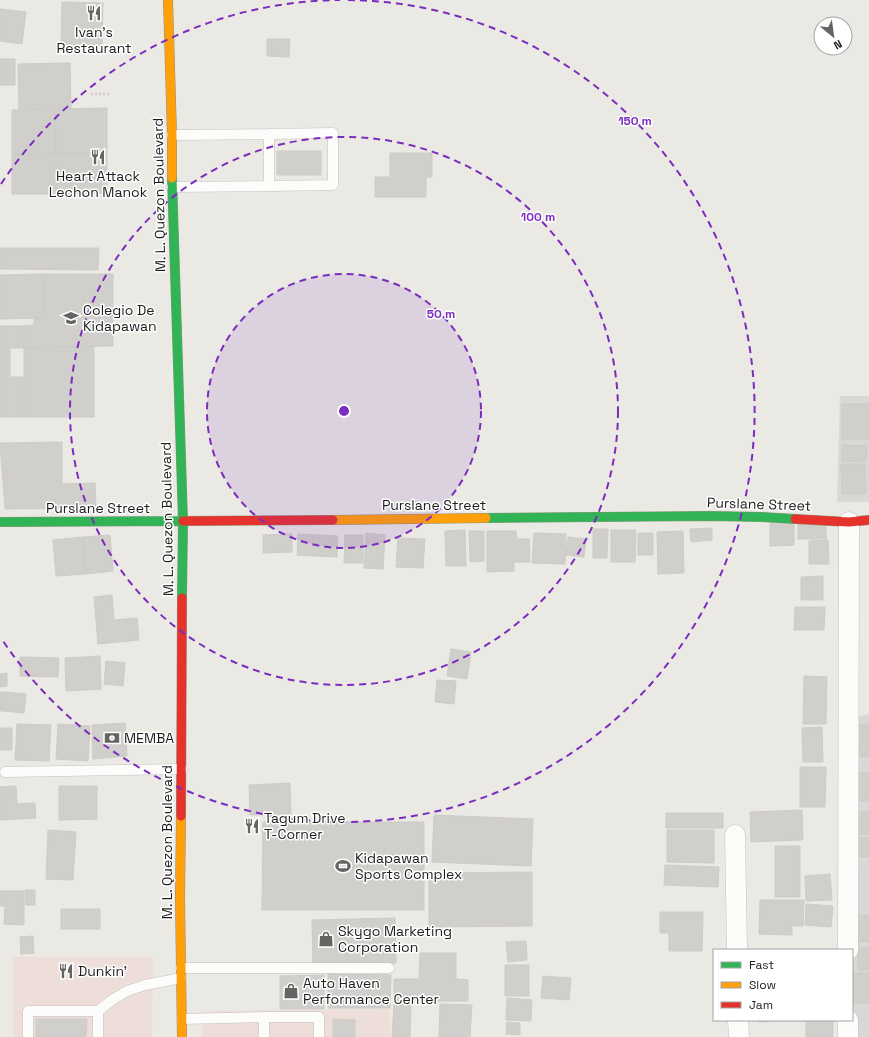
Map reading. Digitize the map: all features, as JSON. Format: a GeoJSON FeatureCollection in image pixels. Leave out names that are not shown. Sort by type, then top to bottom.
{"type":"FeatureCollection","features":[{"type":"Feature","properties":{"kind":"main road","name":"M. L. Quezon Boulevard"},"geometry":{"type":"LineString","coordinates":[[168,0],[172,187],[183,521],[182,1037]]}},
{"type":"Feature","properties":{"kind":"main road","name":"Purslane Street"},"geometry":{"type":"LineString","coordinates":[[0,522],[710,516],[762,517],[849,522],[869,520]]}},
{"type":"Feature","properties":{"kind":"street"},"geometry":{"type":"LineString","coordinates":[[848,949],[849,522]]}},
{"type":"Feature","properties":{"kind":"street"},"geometry":{"type":"LineString","coordinates":[[735,835],[737,949]]}},
{"type":"Feature","properties":{"kind":"street"},"geometry":{"type":"LineString","coordinates":[[738,1021],[739,1037]]}},
{"type":"Feature","properties":{"kind":"street"},"geometry":{"type":"LineString","coordinates":[[848,1021],[848,1037]]}},
{"type":"Feature","properties":{"kind":"lane"},"geometry":{"type":"LineString","coordinates":[[172,135],[333,133],[333,186],[172,187]]}},
{"type":"Feature","properties":{"kind":"lane"},"geometry":{"type":"LineString","coordinates":[[269,134],[269,186]]}},
{"type":"Feature","properties":{"kind":"lane"},"geometry":{"type":"LineString","coordinates":[[5,772],[182,769]]}},
{"type":"Feature","properties":{"kind":"lane"},"geometry":{"type":"LineString","coordinates":[[28,1037],[28,1011],[98,1011],[112,1000],[127,992],[181,973],[389,968]]}},
{"type":"Feature","properties":{"kind":"lane"},"geometry":{"type":"LineString","coordinates":[[98,1011],[98,1037]]}},
{"type":"Feature","properties":{"kind":"lane"},"geometry":{"type":"LineString","coordinates":[[264,1017],[264,1037]]}},
{"type":"Feature","properties":{"kind":"lane"},"geometry":{"type":"LineString","coordinates":[[182,1019],[319,1017],[319,1037]]}},
{"type":"Feature","properties":{"kind":"path"},"geometry":{"type":"LineString","coordinates":[[91,94],[110,94]]}},
{"type":"Feature","properties":{"kind":"shaded area"},"geometry":{"type":"Polygon","coordinates":[[[840,396],[869,396],[869,502],[837,502],[840,396]]]}},
{"type":"Feature","properties":{"kind":"shaded area"},"geometry":{"type":"Polygon","coordinates":[[[869,714],[869,1037],[847,1037],[852,1021],[853,1021],[853,949],[843,720],[869,714]]]}},
{"type":"Feature","properties":{"kind":"shaded area"},"geometry":{"type":"Polygon","coordinates":[[[13,957],[153,957],[152,1037],[13,1037],[13,957]]]}},
{"type":"Feature","properties":{"kind":"shaded area"},"geometry":{"type":"Polygon","coordinates":[[[390,1009],[390,1037],[202,1037],[202,1011],[390,1009]]]}},
{"type":"Feature","properties":{"kind":"building"},"geometry":{"type":"Polygon","coordinates":[[[62,2],[103,3],[102,46],[61,45],[62,2]]]}},
{"type":"Feature","properties":{"kind":"building"},"geometry":{"type":"Polygon","coordinates":[[[0,9],[26,12],[22,44],[0,41],[0,9]]]}},
{"type":"Feature","properties":{"kind":"building"},"geometry":{"type":"Polygon","coordinates":[[[267,39],[290,39],[289,57],[267,56],[267,39]]]}},
{"type":"Feature","properties":{"kind":"building"},"geometry":{"type":"Polygon","coordinates":[[[0,59],[15,59],[15,85],[0,85],[0,59]]]}},
{"type":"Feature","properties":{"kind":"building"},"geometry":{"type":"Polygon","coordinates":[[[70,63],[71,108],[19,109],[18,64],[70,63]]]}},
{"type":"Feature","properties":{"kind":"building"},"geometry":{"type":"Polygon","coordinates":[[[107,108],[107,153],[56,154],[55,109],[107,108]]]}},
{"type":"Feature","properties":{"kind":"building"},"geometry":{"type":"Polygon","coordinates":[[[55,109],[56,154],[12,155],[12,110],[55,109]]]}},
{"type":"Feature","properties":{"kind":"building"},"geometry":{"type":"Polygon","coordinates":[[[277,151],[321,151],[321,175],[277,175],[277,151]]]}},
{"type":"Feature","properties":{"kind":"building"},"geometry":{"type":"Polygon","coordinates":[[[107,153],[107,193],[56,194],[56,154],[107,153]]]}},
{"type":"Feature","properties":{"kind":"building"},"geometry":{"type":"Polygon","coordinates":[[[390,153],[432,153],[432,177],[426,177],[426,197],[375,197],[375,177],[390,177],[390,153]]]}},
{"type":"Feature","properties":{"kind":"building"},"geometry":{"type":"Polygon","coordinates":[[[56,154],[56,194],[12,194],[12,155],[56,154]]]}},
{"type":"Feature","properties":{"kind":"building"},"geometry":{"type":"Polygon","coordinates":[[[0,248],[99,248],[98,270],[0,269],[0,248]]]}},
{"type":"Feature","properties":{"kind":"building"},"geometry":{"type":"Polygon","coordinates":[[[43,274],[113,274],[113,346],[43,347],[43,274]]]}},
{"type":"Feature","properties":{"kind":"building"},"geometry":{"type":"Polygon","coordinates":[[[43,274],[43,318],[0,319],[0,275],[43,274]]]}},
{"type":"Feature","properties":{"kind":"building"},"geometry":{"type":"Polygon","coordinates":[[[34,318],[42,319],[42,347],[24,348],[24,326],[34,325],[34,318]]]}},
{"type":"Feature","properties":{"kind":"building"},"geometry":{"type":"Polygon","coordinates":[[[0,326],[24,326],[24,348],[0,348],[0,326]]]}},
{"type":"Feature","properties":{"kind":"building"},"geometry":{"type":"Polygon","coordinates":[[[94,346],[94,417],[24,417],[24,348],[94,346]]]}},
{"type":"Feature","properties":{"kind":"building"},"geometry":{"type":"Polygon","coordinates":[[[0,349],[10,349],[10,377],[24,377],[24,417],[0,417],[0,349]]]}},
{"type":"Feature","properties":{"kind":"building"},"geometry":{"type":"Polygon","coordinates":[[[842,404],[869,404],[869,439],[842,439],[842,404]]]}},
{"type":"Feature","properties":{"kind":"building"},"geometry":{"type":"Polygon","coordinates":[[[62,442],[62,484],[95,483],[96,508],[5,509],[0,443],[62,442]]]}},
{"type":"Feature","properties":{"kind":"building"},"geometry":{"type":"Polygon","coordinates":[[[842,445],[867,446],[866,462],[842,461],[842,445]]]}},
{"type":"Feature","properties":{"kind":"building"},"geometry":{"type":"Polygon","coordinates":[[[841,464],[865,464],[866,494],[842,494],[841,464]]]}},
{"type":"Feature","properties":{"kind":"building"},"geometry":{"type":"Polygon","coordinates":[[[798,521],[826,521],[826,539],[798,539],[798,521]]]}},
{"type":"Feature","properties":{"kind":"building"},"geometry":{"type":"Polygon","coordinates":[[[770,522],[794,522],[794,545],[770,546],[770,522]]]}},
{"type":"Feature","properties":{"kind":"building"},"geometry":{"type":"Polygon","coordinates":[[[712,528],[712,540],[691,542],[690,529],[712,528]]]}},
{"type":"Feature","properties":{"kind":"building"},"geometry":{"type":"Polygon","coordinates":[[[593,529],[608,529],[607,558],[593,558],[593,529]]]}},
{"type":"Feature","properties":{"kind":"building"},"geometry":{"type":"Polygon","coordinates":[[[465,530],[466,566],[446,566],[445,531],[465,530]]]}},
{"type":"Feature","properties":{"kind":"building"},"geometry":{"type":"Polygon","coordinates":[[[611,530],[636,530],[635,562],[611,562],[611,530]]]}},
{"type":"Feature","properties":{"kind":"building"},"geometry":{"type":"Polygon","coordinates":[[[469,531],[484,531],[484,561],[470,562],[469,531]]]}},
{"type":"Feature","properties":{"kind":"building"},"geometry":{"type":"Polygon","coordinates":[[[487,531],[516,531],[517,539],[529,539],[530,562],[514,562],[514,571],[487,572],[487,531]]]}},
{"type":"Feature","properties":{"kind":"building"},"geometry":{"type":"Polygon","coordinates":[[[683,531],[684,573],[658,574],[657,532],[683,531]]]}},
{"type":"Feature","properties":{"kind":"building"},"geometry":{"type":"Polygon","coordinates":[[[366,533],[385,535],[383,569],[364,568],[366,533]]]}},
{"type":"Feature","properties":{"kind":"building"},"geometry":{"type":"Polygon","coordinates":[[[534,533],[566,534],[565,564],[532,563],[534,533]]]}},
{"type":"Feature","properties":{"kind":"building"},"geometry":{"type":"Polygon","coordinates":[[[638,533],[653,533],[653,555],[638,555],[638,533]]]}},
{"type":"Feature","properties":{"kind":"building"},"geometry":{"type":"Polygon","coordinates":[[[292,534],[292,552],[263,553],[263,535],[292,534]]]}},
{"type":"Feature","properties":{"kind":"building"},"geometry":{"type":"Polygon","coordinates":[[[298,534],[338,536],[337,557],[297,555],[298,534]]]}},
{"type":"Feature","properties":{"kind":"building"},"geometry":{"type":"Polygon","coordinates":[[[110,535],[113,571],[86,574],[83,537],[110,535]]]}},
{"type":"Feature","properties":{"kind":"building"},"geometry":{"type":"Polygon","coordinates":[[[345,535],[363,535],[363,563],[344,563],[345,535]]]}},
{"type":"Feature","properties":{"kind":"building"},"geometry":{"type":"Polygon","coordinates":[[[83,537],[86,574],[56,576],[53,540],[83,537]]]}},
{"type":"Feature","properties":{"kind":"building"},"geometry":{"type":"Polygon","coordinates":[[[568,537],[586,539],[584,557],[566,555],[568,537]]]}},
{"type":"Feature","properties":{"kind":"building"},"geometry":{"type":"Polygon","coordinates":[[[398,538],[425,539],[423,568],[396,567],[398,538]]]}},
{"type":"Feature","properties":{"kind":"building"},"geometry":{"type":"Polygon","coordinates":[[[828,540],[829,564],[809,564],[809,541],[828,540]]]}},
{"type":"Feature","properties":{"kind":"building"},"geometry":{"type":"Polygon","coordinates":[[[823,576],[823,600],[801,600],[801,577],[823,576]]]}},
{"type":"Feature","properties":{"kind":"building"},"geometry":{"type":"Polygon","coordinates":[[[112,595],[114,620],[137,618],[139,640],[98,644],[94,597],[112,595]]]}},
{"type":"Feature","properties":{"kind":"building"},"geometry":{"type":"Polygon","coordinates":[[[795,607],[825,607],[824,630],[794,630],[795,607]]]}},
{"type":"Feature","properties":{"kind":"building"},"geometry":{"type":"Polygon","coordinates":[[[451,649],[471,652],[467,679],[447,676],[451,649]]]}},
{"type":"Feature","properties":{"kind":"building"},"geometry":{"type":"Polygon","coordinates":[[[100,656],[101,689],[66,691],[65,658],[100,656]]]}},
{"type":"Feature","properties":{"kind":"building"},"geometry":{"type":"Polygon","coordinates":[[[20,657],[59,658],[58,677],[20,676],[20,657]]]}},
{"type":"Feature","properties":{"kind":"building"},"geometry":{"type":"Polygon","coordinates":[[[106,661],[125,663],[123,686],[104,684],[106,661]]]}},
{"type":"Feature","properties":{"kind":"building"},"geometry":{"type":"Polygon","coordinates":[[[7,673],[7,686],[0,687],[0,674],[7,673]]]}},
{"type":"Feature","properties":{"kind":"building"},"geometry":{"type":"Polygon","coordinates":[[[804,676],[827,677],[826,724],[803,724],[804,676]]]}},
{"type":"Feature","properties":{"kind":"building"},"geometry":{"type":"Polygon","coordinates":[[[437,680],[456,681],[454,704],[435,702],[437,680]]]}},
{"type":"Feature","properties":{"kind":"building"},"geometry":{"type":"Polygon","coordinates":[[[0,692],[4,692],[3,711],[0,711],[0,692]]]}},
{"type":"Feature","properties":{"kind":"building"},"geometry":{"type":"Polygon","coordinates":[[[4,692],[26,694],[24,713],[3,711],[4,692]]]}},
{"type":"Feature","properties":{"kind":"building"},"geometry":{"type":"Polygon","coordinates":[[[125,723],[127,756],[93,759],[92,725],[125,723]]]}},
{"type":"Feature","properties":{"kind":"building"},"geometry":{"type":"Polygon","coordinates":[[[17,724],[51,725],[49,761],[15,760],[17,724]]]}},
{"type":"Feature","properties":{"kind":"building"},"geometry":{"type":"Polygon","coordinates":[[[58,724],[90,726],[88,761],[56,759],[58,724]]]}},
{"type":"Feature","properties":{"kind":"building"},"geometry":{"type":"Polygon","coordinates":[[[869,724],[869,756],[851,757],[850,725],[869,724]]]}},
{"type":"Feature","properties":{"kind":"building"},"geometry":{"type":"Polygon","coordinates":[[[822,727],[823,762],[803,762],[802,728],[822,727]]]}},
{"type":"Feature","properties":{"kind":"building"},"geometry":{"type":"Polygon","coordinates":[[[0,728],[12,728],[12,750],[0,750],[0,728]]]}},
{"type":"Feature","properties":{"kind":"building"},"geometry":{"type":"Polygon","coordinates":[[[800,767],[826,767],[825,807],[800,807],[800,767]]]}},
{"type":"Feature","properties":{"kind":"building"},"geometry":{"type":"Polygon","coordinates":[[[852,773],[869,773],[869,800],[853,801],[852,773]]]}},
{"type":"Feature","properties":{"kind":"building"},"geometry":{"type":"Polygon","coordinates":[[[290,783],[291,814],[250,815],[249,785],[290,783]]]}},
{"type":"Feature","properties":{"kind":"building"},"geometry":{"type":"Polygon","coordinates":[[[16,786],[17,804],[35,803],[36,818],[0,820],[0,787],[16,786]]]}},
{"type":"Feature","properties":{"kind":"building"},"geometry":{"type":"Polygon","coordinates":[[[59,786],[97,786],[97,819],[59,820],[59,786]]]}},
{"type":"Feature","properties":{"kind":"building"},"geometry":{"type":"Polygon","coordinates":[[[802,810],[803,840],[751,842],[750,812],[802,810]]]}},
{"type":"Feature","properties":{"kind":"building"},"geometry":{"type":"Polygon","coordinates":[[[849,812],[869,812],[869,834],[850,835],[849,812]]]}},
{"type":"Feature","properties":{"kind":"building"},"geometry":{"type":"Polygon","coordinates":[[[666,813],[723,813],[723,828],[666,828],[666,813]]]}},
{"type":"Feature","properties":{"kind":"building"},"geometry":{"type":"Polygon","coordinates":[[[434,815],[533,819],[531,866],[432,862],[434,815]]]}},
{"type":"Feature","properties":{"kind":"building","name":"Kidapawan Sports Complex"},"geometry":{"type":"Polygon","coordinates":[[[263,822],[424,822],[424,910],[262,910],[263,822]]]}},
{"type":"Feature","properties":{"kind":"building"},"geometry":{"type":"Polygon","coordinates":[[[48,830],[76,832],[73,880],[46,879],[48,830]]]}},
{"type":"Feature","properties":{"kind":"building"},"geometry":{"type":"Polygon","coordinates":[[[667,830],[714,830],[714,863],[667,862],[667,830]]]}},
{"type":"Feature","properties":{"kind":"building"},"geometry":{"type":"Polygon","coordinates":[[[849,838],[869,838],[869,857],[849,857],[849,838]]]}},
{"type":"Feature","properties":{"kind":"building"},"geometry":{"type":"Polygon","coordinates":[[[775,846],[800,846],[800,897],[775,897],[775,846]]]}},
{"type":"Feature","properties":{"kind":"building"},"geometry":{"type":"Polygon","coordinates":[[[665,865],[719,867],[718,887],[664,885],[665,865]]]}},
{"type":"Feature","properties":{"kind":"building"},"geometry":{"type":"Polygon","coordinates":[[[532,872],[532,926],[429,927],[429,873],[532,872]]]}},
{"type":"Feature","properties":{"kind":"building"},"geometry":{"type":"Polygon","coordinates":[[[830,874],[832,900],[806,901],[805,876],[830,874]]]}},
{"type":"Feature","properties":{"kind":"building"},"geometry":{"type":"Polygon","coordinates":[[[25,890],[35,890],[35,905],[26,905],[25,890]]]}},
{"type":"Feature","properties":{"kind":"building"},"geometry":{"type":"Polygon","coordinates":[[[0,891],[24,891],[24,925],[4,924],[5,906],[0,906],[0,891]]]}},
{"type":"Feature","properties":{"kind":"building"},"geometry":{"type":"Polygon","coordinates":[[[760,900],[804,900],[803,926],[792,926],[792,935],[759,934],[760,900]]]}},
{"type":"Feature","properties":{"kind":"building"},"geometry":{"type":"Polygon","coordinates":[[[806,904],[833,906],[831,927],[805,925],[806,904]]]}},
{"type":"Feature","properties":{"kind":"building"},"geometry":{"type":"Polygon","coordinates":[[[61,909],[100,909],[100,929],[61,929],[61,909]]]}},
{"type":"Feature","properties":{"kind":"building"},"geometry":{"type":"Polygon","coordinates":[[[660,912],[703,912],[702,951],[669,951],[669,933],[660,933],[660,912]]]}},
{"type":"Feature","properties":{"kind":"building"},"geometry":{"type":"Polygon","coordinates":[[[850,914],[869,916],[869,942],[855,941],[850,914]]]}},
{"type":"Feature","properties":{"kind":"building"},"geometry":{"type":"Polygon","coordinates":[[[395,918],[396,963],[313,964],[312,920],[395,918]]]}},
{"type":"Feature","properties":{"kind":"building"},"geometry":{"type":"Polygon","coordinates":[[[33,936],[34,953],[21,954],[20,937],[33,936]]]}},
{"type":"Feature","properties":{"kind":"building"},"geometry":{"type":"Polygon","coordinates":[[[526,941],[527,960],[508,962],[506,942],[526,941]]]}},
{"type":"Feature","properties":{"kind":"building"},"geometry":{"type":"Polygon","coordinates":[[[858,948],[869,948],[869,970],[858,970],[858,948]]]}},
{"type":"Feature","properties":{"kind":"building"},"geometry":{"type":"Polygon","coordinates":[[[420,953],[456,953],[456,979],[468,980],[468,1001],[394,1001],[394,979],[419,979],[420,953]]]}},
{"type":"Feature","properties":{"kind":"building"},"geometry":{"type":"Polygon","coordinates":[[[505,965],[529,965],[529,996],[505,996],[505,965]]]}},
{"type":"Feature","properties":{"kind":"building"},"geometry":{"type":"Polygon","coordinates":[[[853,973],[869,973],[869,1003],[853,1003],[853,973]]]}},
{"type":"Feature","properties":{"kind":"building"},"geometry":{"type":"Polygon","coordinates":[[[328,974],[391,975],[390,1008],[328,1008],[328,974]]]}},
{"type":"Feature","properties":{"kind":"building"},"geometry":{"type":"Polygon","coordinates":[[[324,975],[324,1009],[280,1009],[280,976],[324,975]]]}},
{"type":"Feature","properties":{"kind":"building"},"geometry":{"type":"Polygon","coordinates":[[[543,976],[571,978],[569,1000],[541,998],[543,976]]]}},
{"type":"Feature","properties":{"kind":"building"},"geometry":{"type":"Polygon","coordinates":[[[507,998],[532,1000],[531,1021],[506,1020],[507,998]]]}},
{"type":"Feature","properties":{"kind":"building"},"geometry":{"type":"Polygon","coordinates":[[[394,1004],[411,1004],[410,1037],[392,1037],[394,1004]]]}},
{"type":"Feature","properties":{"kind":"building"},"geometry":{"type":"Polygon","coordinates":[[[440,1004],[472,1005],[470,1037],[439,1037],[440,1004]]]}},
{"type":"Feature","properties":{"kind":"building"},"geometry":{"type":"Polygon","coordinates":[[[36,1019],[87,1019],[86,1037],[36,1037],[36,1019]]]}},
{"type":"Feature","properties":{"kind":"building"},"geometry":{"type":"Polygon","coordinates":[[[333,1019],[355,1020],[355,1037],[333,1037],[333,1019]]]}},
{"type":"Feature","properties":{"kind":"building"},"geometry":{"type":"Polygon","coordinates":[[[806,1021],[833,1021],[833,1037],[806,1037],[806,1021]]]}},
{"type":"Feature","properties":{"kind":"building"},"geometry":{"type":"Polygon","coordinates":[[[507,1022],[520,1023],[520,1035],[506,1034],[507,1022]]]}},
{"type":"Feature","properties":{"kind":"traffic: fast"},"geometry":{"type":"LineString","coordinates":[[172,178],[183,521],[182,598]]}},
{"type":"Feature","properties":{"kind":"traffic: fast"},"geometry":{"type":"LineString","coordinates":[[486,518],[710,516],[795,519]]}},
{"type":"Feature","properties":{"kind":"traffic: fast"},"geometry":{"type":"LineString","coordinates":[[0,522],[183,521]]}},
{"type":"Feature","properties":{"kind":"traffic: slow"},"geometry":{"type":"LineString","coordinates":[[168,0],[172,178]]}},
{"type":"Feature","properties":{"kind":"traffic: slow"},"geometry":{"type":"LineString","coordinates":[[333,520],[486,518]]}},
{"type":"Feature","properties":{"kind":"traffic: slow"},"geometry":{"type":"LineString","coordinates":[[181,816],[180,898],[182,1037]]}},
{"type":"Feature","properties":{"kind":"traffic: jam"},"geometry":{"type":"LineString","coordinates":[[795,519],[849,522],[869,520]]}},
{"type":"Feature","properties":{"kind":"traffic: jam"},"geometry":{"type":"LineString","coordinates":[[183,521],[333,520]]}},
{"type":"Feature","properties":{"kind":"traffic: jam"},"geometry":{"type":"LineString","coordinates":[[181,816],[182,598]]}},
{"type":"Feature","properties":{"kind":"place","name":"Ivan's Restaurant"},"geometry":{"type":"Point","coordinates":[94,13]}},
{"type":"Feature","properties":{"kind":"place","name":"Heart Attack Lechon Manok"},"geometry":{"type":"Point","coordinates":[98,157]}},
{"type":"Feature","properties":{"kind":"place","name":"Colegio De Kidapawan"},"geometry":{"type":"Point","coordinates":[71,318]}},
{"type":"Feature","properties":{"kind":"place","name":"MEMBA"},"geometry":{"type":"Point","coordinates":[112,738]}},
{"type":"Feature","properties":{"kind":"place","name":"Tagum Drive T-Corner"},"geometry":{"type":"Point","coordinates":[252,826]}},
{"type":"Feature","properties":{"kind":"place","name":"Kidapawan Sports Complex"},"geometry":{"type":"Point","coordinates":[343,866]}},
{"type":"Feature","properties":{"kind":"place","name":"Skygo Marketing Corporation"},"geometry":{"type":"Point","coordinates":[326,939]}},
{"type":"Feature","properties":{"kind":"place","name":"Dunkin'"},"geometry":{"type":"Point","coordinates":[66,971]}},
{"type":"Feature","properties":{"kind":"place","name":"Auto Haven Performance Center"},"geometry":{"type":"Point","coordinates":[291,991]}}]}
